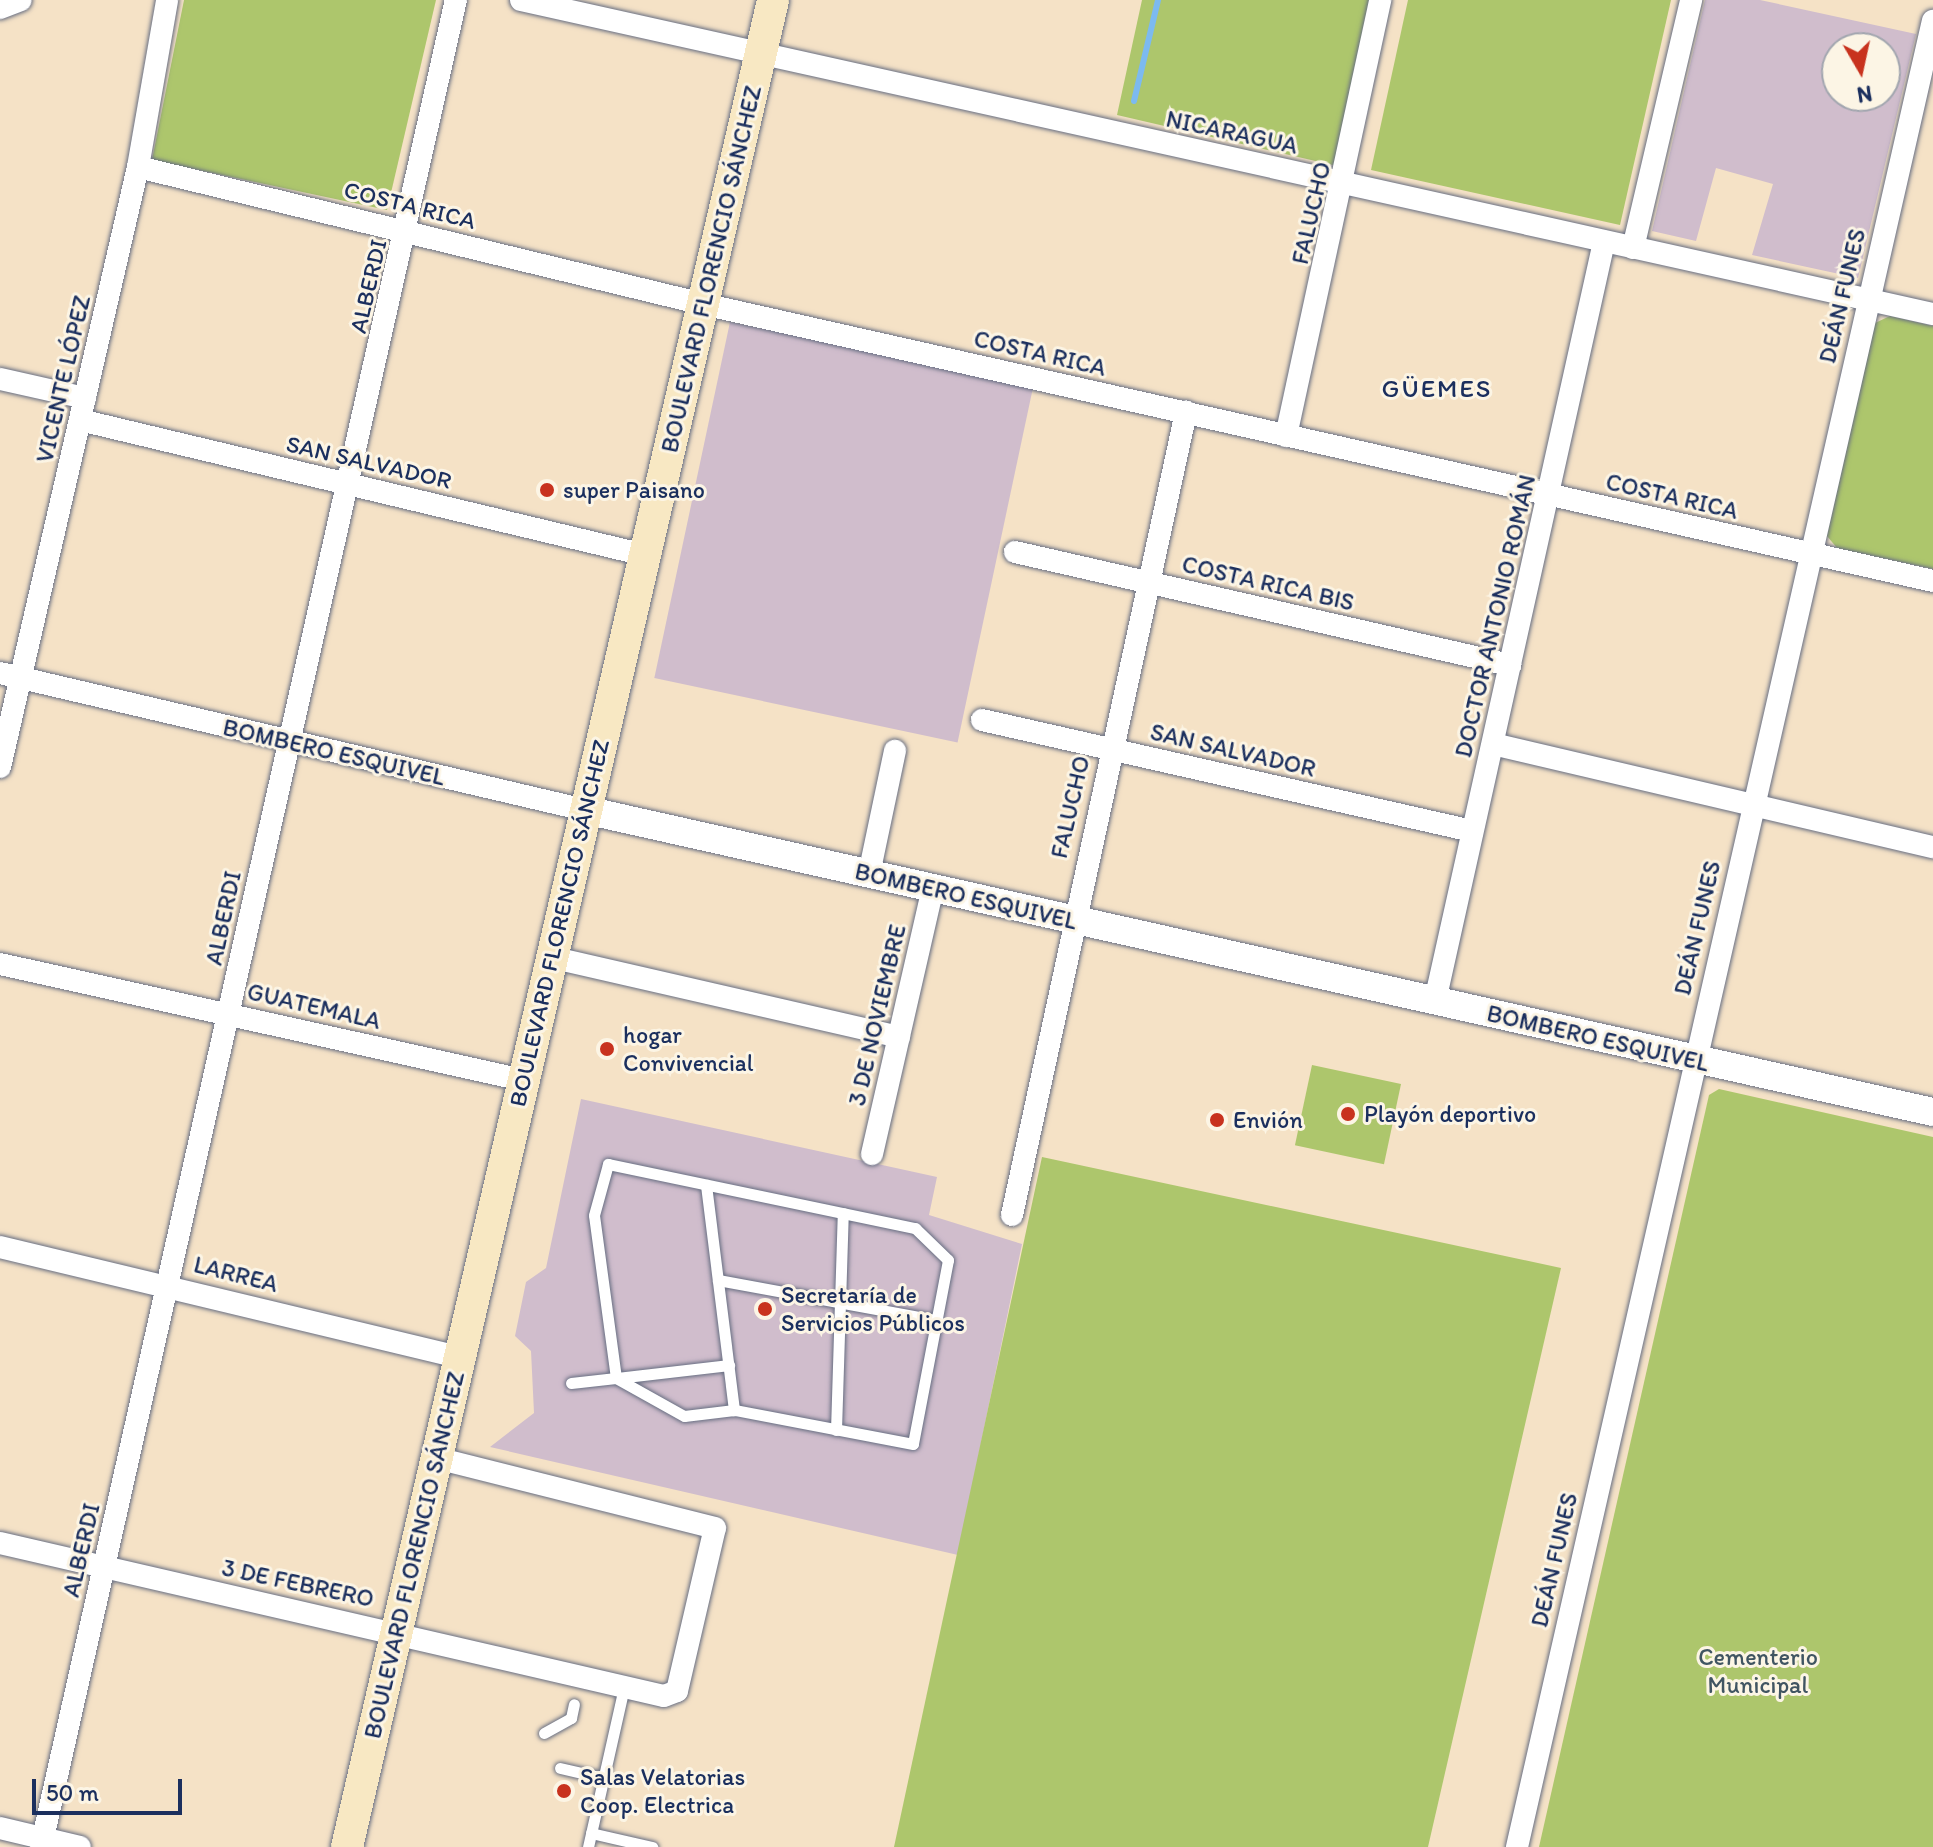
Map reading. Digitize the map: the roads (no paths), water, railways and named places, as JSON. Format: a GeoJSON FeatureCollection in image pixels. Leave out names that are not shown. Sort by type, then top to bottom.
{"type":"FeatureCollection","features":[{"type":"Feature","properties":{"kind":"main road","name":"BOULEVARD FLORENCIO SÁNCHEZ"},"geometry":{"type":"LineString","coordinates":[[347,1847],[773,0]]}},
{"type":"Feature","properties":{"kind":"street"},"geometry":{"type":"LineString","coordinates":[[0,8],[21,0]]}},
{"type":"Feature","properties":{"kind":"street","name":"VICENTE LÓPEZ"},"geometry":{"type":"LineString","coordinates":[[0,767],[10,676],[83,409],[138,167],[167,0]]}},
{"type":"Feature","properties":{"kind":"street","name":"ALBERDI"},"geometry":{"type":"LineString","coordinates":[[42,1842],[288,741],[350,484],[456,0]]}},
{"type":"Feature","properties":{"kind":"street","name":"NICARAGUA"},"geometry":{"type":"LineString","coordinates":[[521,0],[1933,314]]}},
{"type":"Feature","properties":{"kind":"street","name":"FALUCHO"},"geometry":{"type":"LineString","coordinates":[[1286,436],[1345,183],[1380,0]]}},
{"type":"Feature","properties":{"kind":"street"},"geometry":{"type":"LineString","coordinates":[[1633,248],[1691,0]]}},
{"type":"Feature","properties":{"kind":"street","name":"DEÁN FUNES"},"geometry":{"type":"LineString","coordinates":[[1517,1847],[1751,807],[1933,21]]}},
{"type":"Feature","properties":{"kind":"street","name":"COSTA RICA"},"geometry":{"type":"LineString","coordinates":[[138,167],[703,304],[1933,581]]}},
{"type":"Feature","properties":{"kind":"street","name":"DOCTOR ANTONIO ROMÁN"},"geometry":{"type":"LineString","coordinates":[[1435,1001],[1604,242]]}},
{"type":"Feature","properties":{"kind":"street","name":"SAN SALVADOR"},"geometry":{"type":"LineString","coordinates":[[0,379],[83,409],[350,484],[645,555]]}},
{"type":"Feature","properties":{"kind":"street","name":"FALUCHO"},"geometry":{"type":"LineString","coordinates":[[1012,1215],[1071,919],[1186,412]]}},
{"type":"Feature","properties":{"kind":"street","name":"COSTA RICA BIS"},"geometry":{"type":"LineString","coordinates":[[1015,552],[1510,665]]}},
{"type":"Feature","properties":{"kind":"street","name":"BOMBERO ESQUIVEL"},"geometry":{"type":"LineString","coordinates":[[10,676],[585,810],[1933,1112]]}},
{"type":"Feature","properties":{"kind":"street","name":"SAN SALVADOR"},"geometry":{"type":"LineString","coordinates":[[982,720],[1472,831]]}},
{"type":"Feature","properties":{"kind":"street"},"geometry":{"type":"LineString","coordinates":[[1493,744],[1751,807],[1933,847]]}},
{"type":"Feature","properties":{"kind":"street"},"geometry":{"type":"LineString","coordinates":[[869,874],[895,751]]}},
{"type":"Feature","properties":{"kind":"street","name":"3 DE NOVIEMBRE"},"geometry":{"type":"LineString","coordinates":[[872,1154],[933,888]]}},
{"type":"Feature","properties":{"kind":"street"},"geometry":{"type":"LineString","coordinates":[[550,957],[899,1037]]}},
{"type":"Feature","properties":{"kind":"street","name":"GUATEMALA"},"geometry":{"type":"LineString","coordinates":[[0,964],[523,1080]]}},
{"type":"Feature","properties":{"kind":"street","name":"LARREA"},"geometry":{"type":"LineString","coordinates":[[0,1247],[168,1284],[459,1357]]}},
{"type":"Feature","properties":{"kind":"street","name":"3 DE FEBRERO"},"geometry":{"type":"LineString","coordinates":[[0,1543],[664,1696],[677,1691],[715,1528],[436,1458]]}},
{"type":"Feature","properties":{"kind":"street"},"geometry":{"type":"LineString","coordinates":[[0,1828],[42,1842],[80,1847]]}},
{"type":"Feature","properties":{"kind":"lane"},"geometry":{"type":"LineString","coordinates":[[608,1164],[915,1228],[948,1260],[913,1444],[734,1410],[684,1416],[616,1378],[594,1215],[608,1164]]}},
{"type":"Feature","properties":{"kind":"lane"},"geometry":{"type":"LineString","coordinates":[[706,1185],[734,1410]]}},
{"type":"Feature","properties":{"kind":"lane"},"geometry":{"type":"LineString","coordinates":[[836,1430],[843,1213]]}},
{"type":"Feature","properties":{"kind":"lane"},"geometry":{"type":"LineString","coordinates":[[718,1280],[936,1320]]}},
{"type":"Feature","properties":{"kind":"lane"},"geometry":{"type":"LineString","coordinates":[[571,1383],[729,1365]]}},
{"type":"Feature","properties":{"kind":"lane"},"geometry":{"type":"LineString","coordinates":[[588,1847],[624,1687]]}},
{"type":"Feature","properties":{"kind":"lane"},"geometry":{"type":"LineString","coordinates":[[544,1733],[571,1718],[574,1704]]}},
{"type":"Feature","properties":{"kind":"lane"},"geometry":{"type":"LineString","coordinates":[[560,1768],[603,1778]]}},
{"type":"Feature","properties":{"kind":"lane"},"geometry":{"type":"LineString","coordinates":[[591,1833],[652,1847]]}},
{"type":"Feature","properties":{"kind":"waterway"},"geometry":{"type":"LineString","coordinates":[[1134,101],[1158,0]]}},
{"type":"Feature","properties":{"kind":"place","name":"super Paisano"},"geometry":{"type":"Point","coordinates":[547,490]}},
{"type":"Feature","properties":{"kind":"place","name":"hogar Convivencial"},"geometry":{"type":"Point","coordinates":[607,1049]}},
{"type":"Feature","properties":{"kind":"place","name":"Playón deportivo"},"geometry":{"type":"Point","coordinates":[1348,1114]}},
{"type":"Feature","properties":{"kind":"place","name":"Envión"},"geometry":{"type":"Point","coordinates":[1217,1120]}},
{"type":"Feature","properties":{"kind":"place","name":"Secretaría de Servicios Públicos"},"geometry":{"type":"Point","coordinates":[765,1309]}},
{"type":"Feature","properties":{"kind":"place","name":"Salas Velatorias Coop. Electrica"},"geometry":{"type":"Point","coordinates":[564,1791]}},
{"type":"Feature","properties":{"kind":"district","name":"GÜEMES"},"geometry":{"type":"Point","coordinates":[1437,389]}},
{"type":"Feature","properties":{"kind":"park label","name":"Cementerio Municipal"},"geometry":{"type":"Point","coordinates":[1758,1671]}}]}
